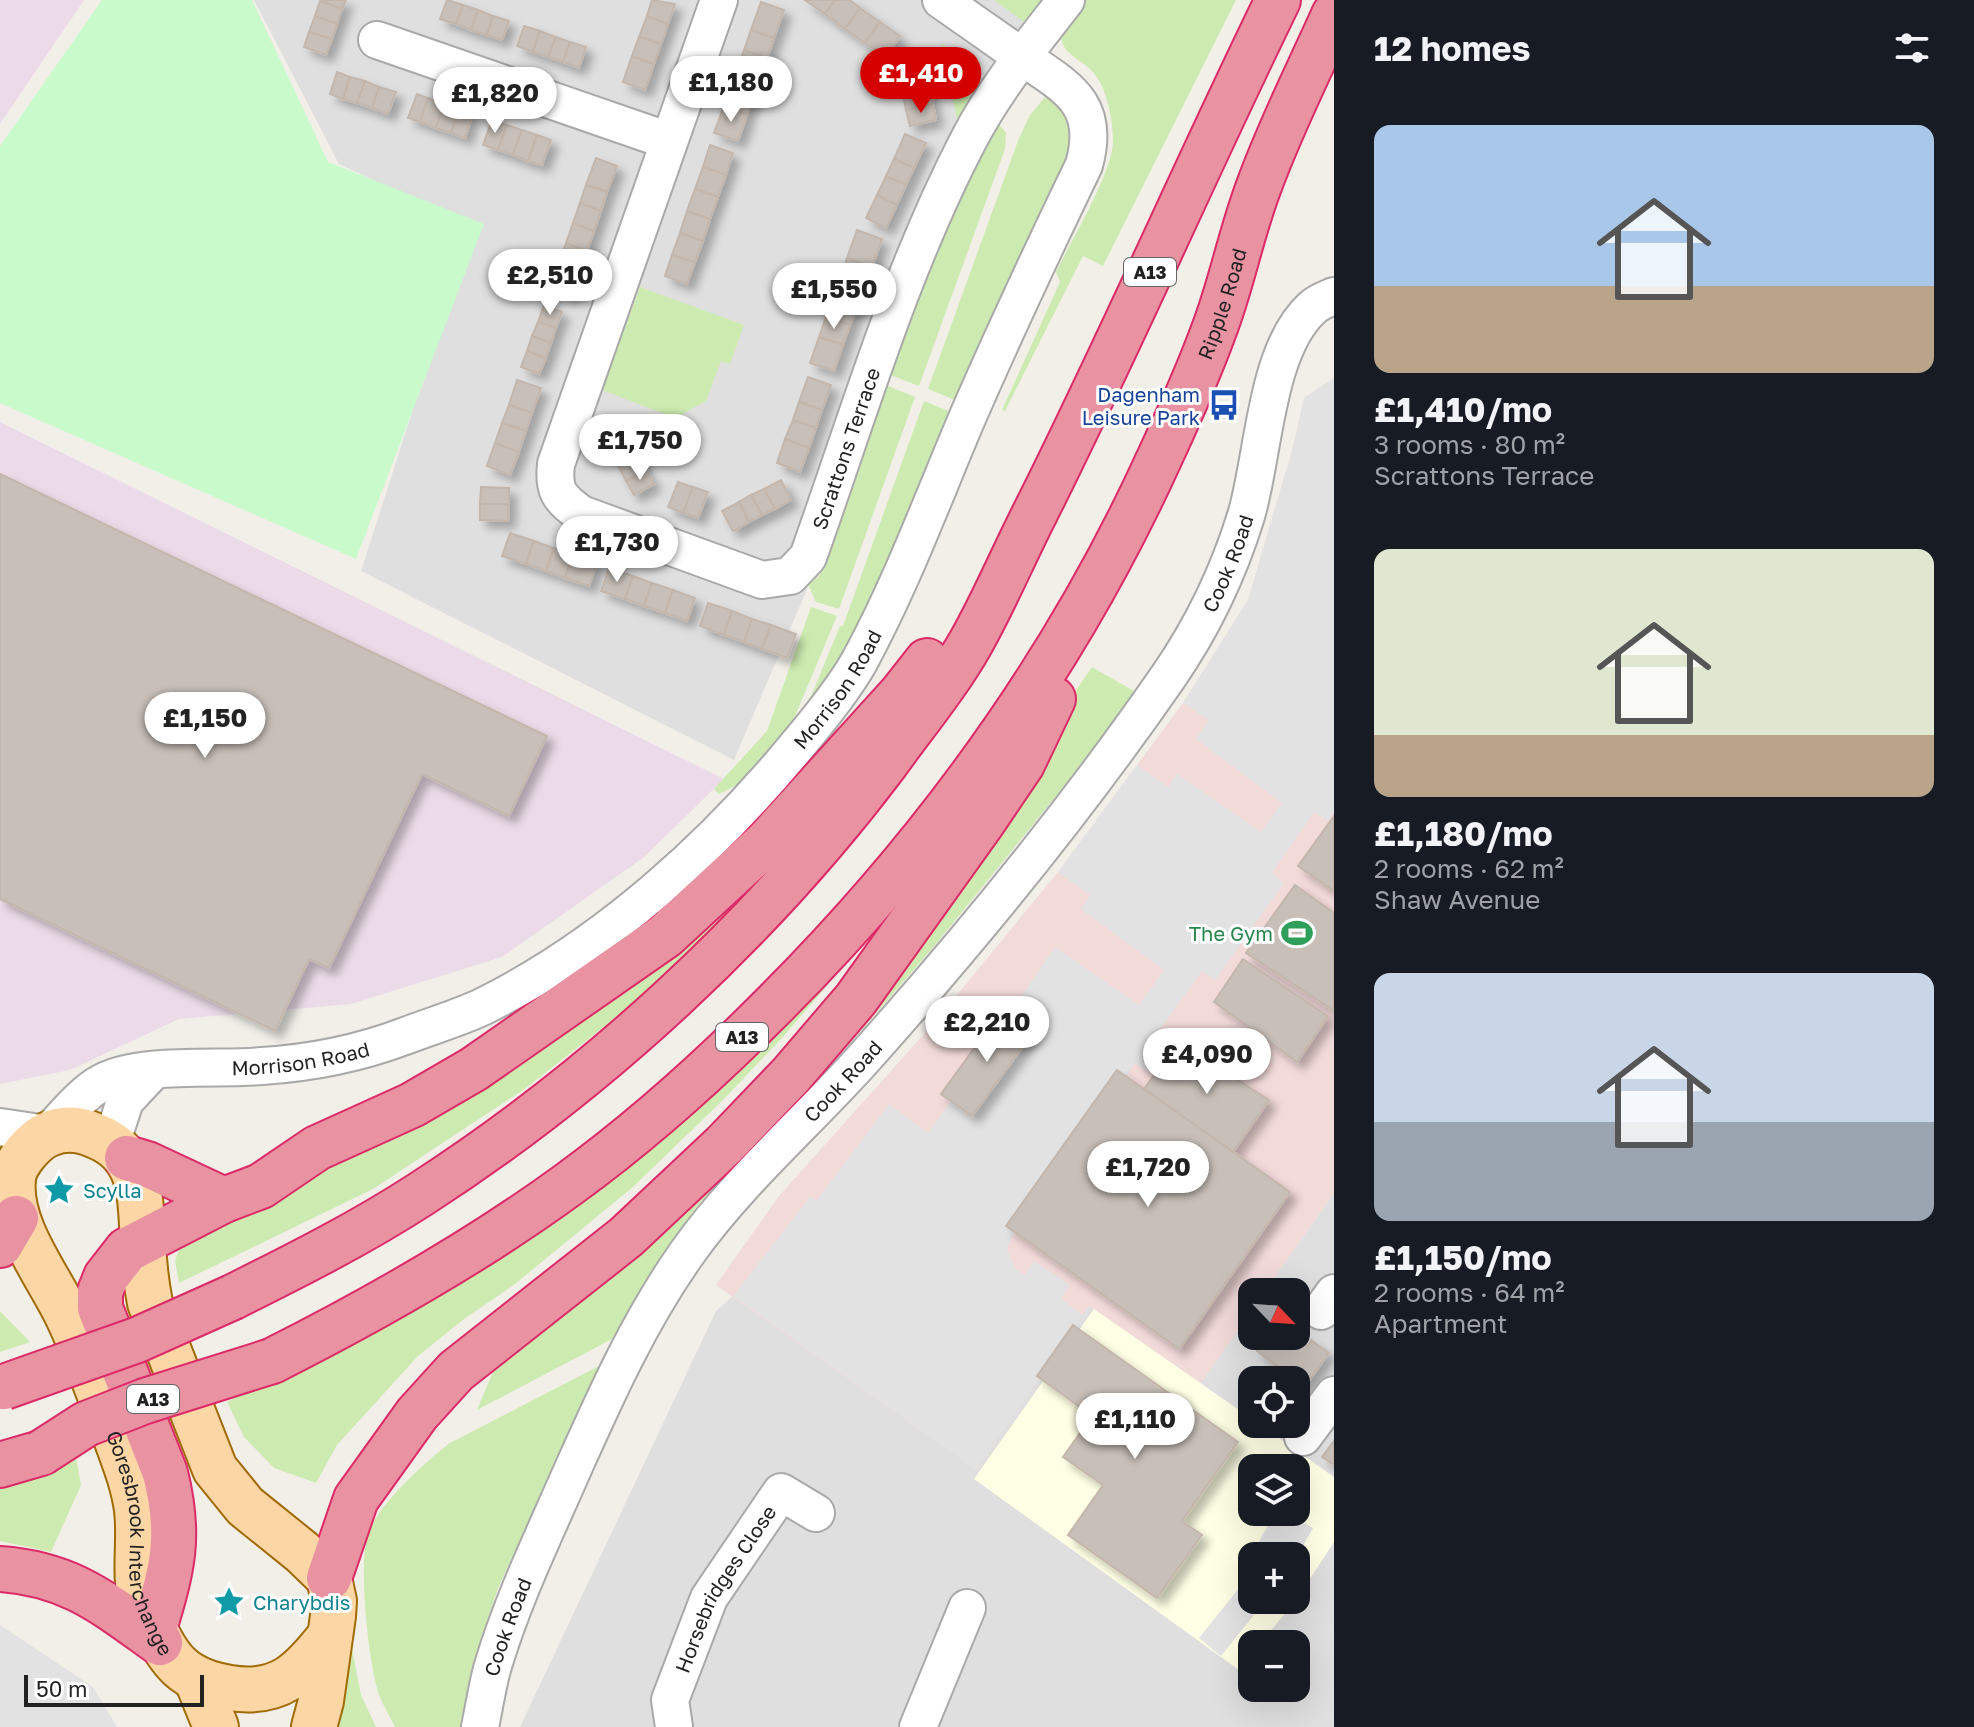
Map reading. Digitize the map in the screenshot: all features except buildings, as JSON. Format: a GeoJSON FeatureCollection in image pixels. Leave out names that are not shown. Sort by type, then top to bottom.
{"type":"FeatureCollection","features":[{"type":"Feature","properties":{"kind":"highway","name":"A13"},"geometry":{"type":"LineString","coordinates":[[2,1388],[137,1340],[233,1297],[321,1252],[420,1195],[515,1129],[651,1018],[769,903],[851,809],[970,644],[1278,0]]}},
{"type":"Feature","properties":{"kind":"highway","name":"Ripple Road"},"geometry":{"type":"LineString","coordinates":[[1095,589],[1158,461],[1215,328],[1259,185],[1334,15]]}},
{"type":"Feature","properties":{"kind":"highway","name":"A13"},"geometry":{"type":"LineString","coordinates":[[224,1200],[261,1186],[317,1148],[412,1105],[474,1069],[665,936],[767,842],[901,694],[1020,543]]}},
{"type":"Feature","properties":{"kind":"highway","name":"A13"},"geometry":{"type":"LineString","coordinates":[[0,1465],[41,1453],[86,1424],[145,1401],[272,1361],[367,1313],[467,1253],[569,1184],[643,1126],[714,1064],[830,951],[910,858],[988,757],[1095,589]]}},
{"type":"Feature","properties":{"kind":"highway","name":"A13"},"geometry":{"type":"LineString","coordinates":[[329,1578],[356,1499],[426,1403],[456,1371],[626,1237],[713,1156],[791,1075],[856,999],[1022,764],[1062,681],[1095,589]]}},
{"type":"Feature","properties":{"kind":"highway"},"geometry":{"type":"LineString","coordinates":[[119,1151],[224,1200]]}},
{"type":"Feature","properties":{"kind":"highway"},"geometry":{"type":"LineString","coordinates":[[0,1569],[35,1574],[82,1589],[157,1636],[172,1568],[171,1500],[165,1473],[100,1308],[100,1292],[106,1277],[127,1250],[224,1200]]}},
{"type":"Feature","properties":{"kind":"main road"},"geometry":{"type":"LineString","coordinates":[[47,1134],[77,1129],[119,1151],[140,1186],[150,1303],[215,1469],[245,1506],[329,1578],[334,1601],[321,1701],[314,1727]]}},
{"type":"Feature","properties":{"kind":"main road","name":"Goresbrook Interchange"},"geometry":{"type":"LineString","coordinates":[[47,1134],[25,1155],[13,1176],[7,1217],[69,1319],[124,1460],[137,1511],[141,1599],[165,1654],[196,1678],[220,1687],[246,1690],[271,1687],[288,1680],[308,1664],[330,1636]]}},
{"type":"Feature","properties":{"kind":"main road"},"geometry":{"type":"LineString","coordinates":[[196,1678],[216,1727]]}},
{"type":"Feature","properties":{"kind":"street"},"geometry":{"type":"LineString","coordinates":[[377,40],[669,141],[719,0]]}},
{"type":"Feature","properties":{"kind":"street","name":"Morrison Road"},"geometry":{"type":"LineString","coordinates":[[47,1134],[100,1083],[120,1075],[317,1060],[393,1041],[482,1007],[558,964],[602,934],[646,898],[770,780],[813,726],[857,665],[892,595],[1025,288],[1084,165],[1090,145],[1089,126],[1076,96],[1045,70],[941,0]]}},
{"type":"Feature","properties":{"kind":"street","name":"Scrattons Terrace"},"geometry":{"type":"LineString","coordinates":[[669,141],[556,464],[554,482],[562,500],[581,514],[762,580],[790,576],[808,557],[922,236],[970,136],[1022,57],[1066,0]]}},
{"type":"Feature","properties":{"kind":"street","name":"Cook Road"},"geometry":{"type":"LineString","coordinates":[[480,1727],[492,1670],[513,1610],[621,1361],[649,1311],[689,1250],[736,1194],[910,1006],[1011,884],[1136,724],[1196,637],[1222,581],[1246,516],[1281,357],[1292,332],[1314,305],[1334,296]]}},
{"type":"Feature","properties":{"kind":"street"},"geometry":{"type":"LineString","coordinates":[[119,1151],[125,1101],[153,1071]]}},
{"type":"Feature","properties":{"kind":"street"},"geometry":{"type":"LineString","coordinates":[[0,1127],[47,1134]]}},
{"type":"Feature","properties":{"kind":"street"},"geometry":{"type":"LineString","coordinates":[[1310,1428],[1334,1395]]}},
{"type":"Feature","properties":{"kind":"street","name":"Horsebridges Close"},"geometry":{"type":"LineString","coordinates":[[674,1727],[670,1700],[709,1598],[781,1492],[816,1513]]}},
{"type":"Feature","properties":{"kind":"street"},"geometry":{"type":"LineString","coordinates":[[918,1727],[967,1608]]}},
{"type":"Feature","properties":{"kind":"shaded area"},"geometry":{"type":"Polygon","coordinates":[[[0,0],[84,0],[0,124],[0,0]]]}},
{"type":"Feature","properties":{"kind":"shaded area"},"geometry":{"type":"Polygon","coordinates":[[[254,0],[1080,0],[949,184],[805,594],[734,760],[361,571],[472,226],[339,164],[254,0]]]}},
{"type":"Feature","properties":{"kind":"shaded area"},"geometry":{"type":"Polygon","coordinates":[[[1334,378],[1334,1193],[1274,1278],[1238,1278],[1238,1330],[1201,1383],[1089,1306],[976,1470],[716,1285],[779,1196],[933,1024],[1058,872],[1183,703],[1248,600],[1292,451],[1304,398],[1334,378]]]}},
{"type":"Feature","properties":{"kind":"shaded area"},"geometry":{"type":"Polygon","coordinates":[[[1334,378],[1334,812],[1328,821],[1314,812],[1272,873],[1284,883],[1215,980],[1202,971],[1148,1046],[1160,1055],[1148,1072],[1135,1063],[1012,1237],[1007,1250],[1016,1270],[1025,1275],[1034,1261],[1070,1285],[1061,1299],[1083,1315],[976,1470],[733,1296],[810,1197],[817,1200],[889,1104],[928,1133],[951,1101],[972,1116],[1031,1034],[1008,1016],[1055,947],[1139,1005],[1164,970],[1081,909],[1090,895],[1058,872],[1137,765],[1168,787],[1177,774],[1261,832],[1282,803],[1196,739],[1209,720],[1183,703],[1248,600],[1292,451],[1304,398],[1334,378]]]}},
{"type":"Feature","properties":{"kind":"shaded area"},"geometry":{"type":"Polygon","coordinates":[[[0,422],[724,779],[643,858],[502,957],[351,1004],[179,1019],[70,1070],[0,1084],[0,422]]]}},
{"type":"Feature","properties":{"kind":"shaded area"},"geometry":{"type":"Polygon","coordinates":[[[1334,1193],[1334,1727],[520,1727],[716,1311],[733,1296],[976,1469],[1089,1305],[1200,1383],[1238,1330],[1238,1350],[1310,1350],[1310,1278],[1274,1278],[1334,1193]]]}},
{"type":"Feature","properties":{"kind":"shaded area"},"geometry":{"type":"Polygon","coordinates":[[[1094,1309],[1238,1409],[1238,1438],[1279,1438],[1301,1454],[1238,1454],[1238,1526],[1310,1526],[1310,1460],[1334,1477],[1334,1542],[1310,1579],[1310,1542],[1238,1542],[1238,1614],[1285,1614],[1271,1630],[1238,1630],[1238,1669],[974,1479],[1094,1309]]]}},
{"type":"Feature","properties":{"kind":"shaded area"},"geometry":{"type":"Polygon","coordinates":[[[1268,1526],[1313,1528],[1305,1542],[1258,1542],[1268,1526]]]}},
{"type":"Feature","properties":{"kind":"shaded area"},"geometry":{"type":"Polygon","coordinates":[[[1238,1589],[1238,1614],[1255,1614],[1242,1630],[1238,1630],[1238,1635],[1221,1656],[1199,1638],[1238,1589]]]}},
{"type":"Feature","properties":{"kind":"shaded area"},"geometry":{"type":"Polygon","coordinates":[[[0,1625],[93,1687],[117,1727],[0,1727],[0,1625]]]}},
{"type":"Feature","properties":{"kind":"green space"},"geometry":{"type":"Polygon","coordinates":[[[102,0],[252,0],[328,162],[484,224],[356,559],[0,403],[0,146],[102,0]]]}},
{"type":"Feature","properties":{"kind":"green space"},"geometry":{"type":"Polygon","coordinates":[[[994,0],[1042,0],[1024,22],[994,0]]]}},
{"type":"Feature","properties":{"kind":"green space"},"geometry":{"type":"Polygon","coordinates":[[[1086,0],[1236,0],[1103,266],[1083,256],[1005,411],[1002,410],[1060,282],[1056,272],[1098,189],[1111,155],[1112,124],[1102,86],[1092,71],[1066,50],[1062,41],[1066,25],[1086,0]]]}},
{"type":"Feature","properties":{"kind":"green space"},"geometry":{"type":"Polygon","coordinates":[[[941,43],[973,66],[979,88],[975,96],[943,53],[941,43]]]}},
{"type":"Feature","properties":{"kind":"green space"},"geometry":{"type":"Polygon","coordinates":[[[946,65],[972,100],[958,124],[946,65]]]}},
{"type":"Feature","properties":{"kind":"green space"},"geometry":{"type":"Polygon","coordinates":[[[1045,97],[1061,109],[1068,122],[1074,157],[960,402],[928,389],[1019,138],[1030,115],[1045,97]]]}},
{"type":"Feature","properties":{"kind":"green space"},"geometry":{"type":"Polygon","coordinates":[[[994,118],[1006,133],[1005,149],[919,386],[883,372],[994,118]]]}},
{"type":"Feature","properties":{"kind":"green space"},"geometry":{"type":"Polygon","coordinates":[[[640,287],[744,325],[730,364],[721,361],[706,401],[675,418],[602,390],[640,287]]]}},
{"type":"Feature","properties":{"kind":"green space"},"geometry":{"type":"Polygon","coordinates":[[[888,386],[915,397],[839,609],[816,602],[808,584],[819,576],[828,558],[888,386]]]}},
{"type":"Feature","properties":{"kind":"green space"},"geometry":{"type":"Polygon","coordinates":[[[924,401],[954,413],[871,610],[800,723],[840,626],[843,626],[924,401]]]}},
{"type":"Feature","properties":{"kind":"green space"},"geometry":{"type":"Polygon","coordinates":[[[811,607],[837,616],[793,721],[737,785],[719,794],[714,789],[767,731],[811,607]]]}},
{"type":"Feature","properties":{"kind":"green space"},"geometry":{"type":"Polygon","coordinates":[[[1092,667],[1139,694],[935,945],[852,1041],[698,1205],[662,1254],[612,1339],[477,1410],[505,1343],[907,935],[1092,667]]]}},
{"type":"Feature","properties":{"kind":"green space"},"geometry":{"type":"Polygon","coordinates":[[[831,805],[666,978],[526,1088],[373,1189],[179,1283],[175,1261],[182,1241],[831,805]]]}},
{"type":"Feature","properties":{"kind":"green space"},"geometry":{"type":"Polygon","coordinates":[[[910,879],[844,966],[722,1101],[633,1187],[515,1284],[418,1356],[337,1445],[316,1483],[274,1468],[244,1437],[227,1402],[378,1324],[910,879]]]}},
{"type":"Feature","properties":{"kind":"green space"},"geometry":{"type":"Polygon","coordinates":[[[0,1311],[30,1342],[0,1352],[0,1311]]]}},
{"type":"Feature","properties":{"kind":"green space"},"geometry":{"type":"Polygon","coordinates":[[[601,1365],[498,1588],[473,1663],[460,1727],[395,1727],[378,1693],[368,1633],[364,1567],[365,1548],[373,1523],[403,1485],[450,1443],[601,1365]]]}},
{"type":"Feature","properties":{"kind":"green space"},"geometry":{"type":"Polygon","coordinates":[[[76,1458],[81,1485],[51,1552],[0,1541],[0,1483],[76,1458]]]}},
{"type":"Feature","properties":{"kind":"green space"},"geometry":{"type":"Polygon","coordinates":[[[348,1628],[361,1695],[376,1727],[313,1727],[348,1628]]]}},
{"type":"Feature","properties":{"kind":"place","name":"Dagenham Leisure Park"},"geometry":{"type":"Point","coordinates":[1224,405]}},
{"type":"Feature","properties":{"kind":"place","name":"The Gym"},"geometry":{"type":"Point","coordinates":[1297,933]}},
{"type":"Feature","properties":{"kind":"place","name":"Scylla"},"geometry":{"type":"Point","coordinates":[59,1190]}},
{"type":"Feature","properties":{"kind":"place","name":"Charybdis"},"geometry":{"type":"Point","coordinates":[229,1602]}}]}
